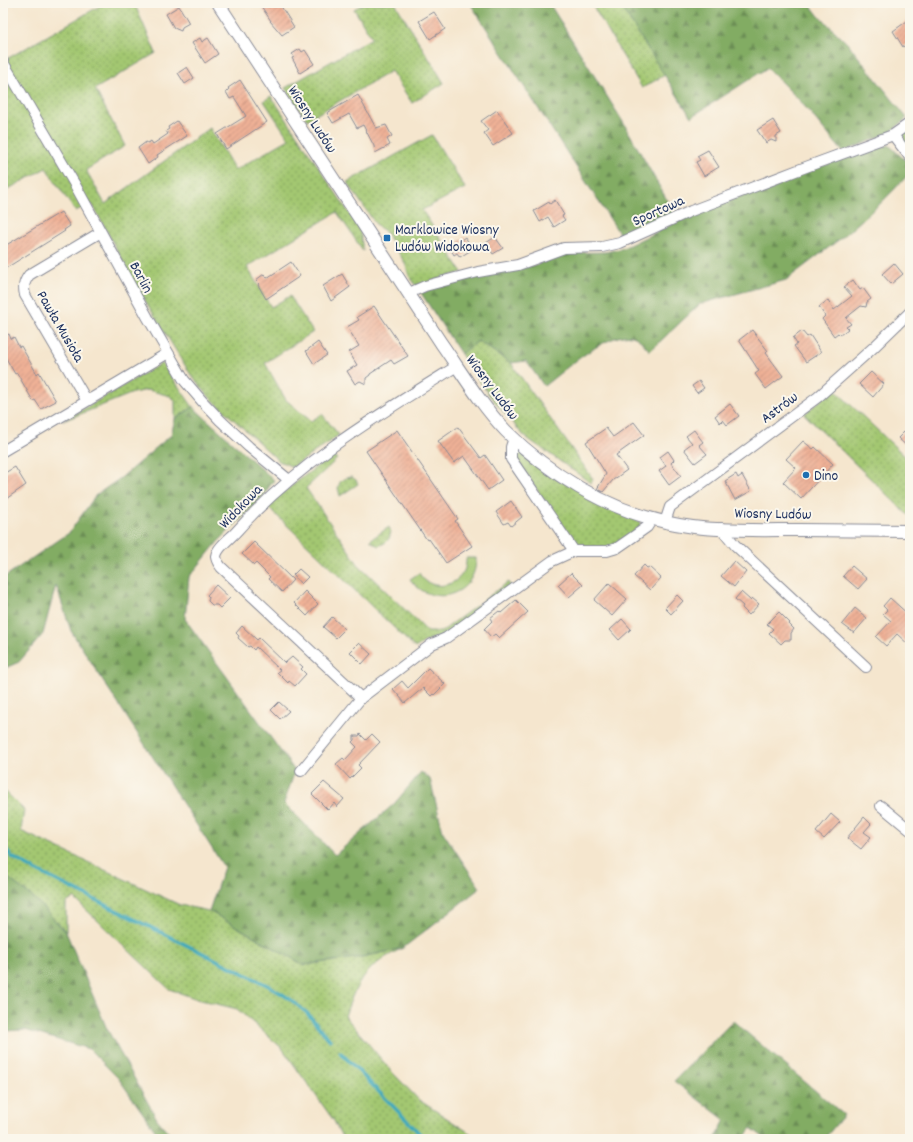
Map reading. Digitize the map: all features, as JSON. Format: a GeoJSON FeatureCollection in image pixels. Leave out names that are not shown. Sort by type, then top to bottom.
{"type":"FeatureCollection","features":[{"type":"Feature","properties":{"kind":"street","name":"Wiosny Ludów"},"geometry":{"type":"LineString","coordinates":[[218,3],[456,366],[485,406],[514,438],[545,464],[592,494],[611,504],[652,519],[665,522],[720,528],[910,531]]}},
{"type":"Feature","properties":{"kind":"street","name":"Barlin"},"geometry":{"type":"LineString","coordinates":[[3,62],[74,183],[184,380],[202,401],[249,446],[288,480]]}},
{"type":"Feature","properties":{"kind":"street","name":"Sportowa"},"geometry":{"type":"LineString","coordinates":[[409,293],[432,284],[478,272],[518,265],[564,248],[602,247],[620,243],[691,211],[893,135],[910,124]]}},
{"type":"Feature","properties":{"kind":"street"},"geometry":{"type":"LineString","coordinates":[[893,135],[910,157]]}},
{"type":"Feature","properties":{"kind":"street","name":"Pawła Musioła"},"geometry":{"type":"LineString","coordinates":[[87,401],[25,295],[23,288],[24,281],[29,275],[101,232]]}},
{"type":"Feature","properties":{"kind":"street","name":"Astrów"},"geometry":{"type":"LineString","coordinates":[[665,522],[670,507],[818,397],[874,347],[910,312]]}},
{"type":"Feature","properties":{"kind":"street"},"geometry":{"type":"LineString","coordinates":[[3,451],[168,353]]}},
{"type":"Feature","properties":{"kind":"street","name":"Widokowa"},"geometry":{"type":"LineString","coordinates":[[361,698],[218,562],[216,556],[219,550],[266,500],[288,480],[336,443],[456,366]]}},
{"type":"Feature","properties":{"kind":"street"},"geometry":{"type":"LineString","coordinates":[[514,438],[511,447],[511,459],[574,551]]}},
{"type":"Feature","properties":{"kind":"street"},"geometry":{"type":"LineString","coordinates":[[300,771],[361,698],[432,644],[446,638],[552,561],[574,551],[607,551],[617,548],[640,532],[652,519]]}},
{"type":"Feature","properties":{"kind":"street"},"geometry":{"type":"LineString","coordinates":[[720,528],[735,545],[866,667]]}},
{"type":"Feature","properties":{"kind":"street"},"geometry":{"type":"LineString","coordinates":[[881,806],[910,830]]}},
{"type":"Feature","properties":{"kind":"green space"},"geometry":{"type":"Polygon","coordinates":[[[105,3],[134,3],[156,53],[95,89],[125,146],[86,170],[105,204],[210,128],[235,170],[289,139],[264,101],[271,96],[360,229],[363,251],[337,212],[247,267],[271,307],[290,296],[313,332],[265,363],[286,400],[311,421],[322,414],[339,435],[293,467],[279,461],[210,398],[191,375],[138,289],[92,204],[75,211],[46,168],[3,192],[3,61],[105,3]]]}},
{"type":"Feature","properties":{"kind":"green space"},"geometry":{"type":"Polygon","coordinates":[[[365,3],[395,3],[444,83],[412,103],[391,71],[307,120],[285,88],[372,38],[354,9],[365,3]]]}},
{"type":"Feature","properties":{"kind":"green space"},"geometry":{"type":"Polygon","coordinates":[[[470,3],[549,3],[623,122],[676,216],[623,239],[470,3]]]}},
{"type":"Feature","properties":{"kind":"green space"},"geometry":{"type":"Polygon","coordinates":[[[591,3],[619,3],[665,75],[642,88],[591,3]]]}},
{"type":"Feature","properties":{"kind":"green space"},"geometry":{"type":"Polygon","coordinates":[[[619,3],[809,3],[818,15],[848,44],[907,118],[889,133],[843,152],[801,102],[767,68],[691,117],[619,3]]]}},
{"type":"Feature","properties":{"kind":"green space"},"geometry":{"type":"Polygon","coordinates":[[[910,128],[910,152],[903,142],[902,136],[910,128]]]}},
{"type":"Feature","properties":{"kind":"green space"},"geometry":{"type":"Polygon","coordinates":[[[432,135],[465,188],[422,210],[462,272],[416,286],[409,276],[405,263],[385,231],[377,226],[347,182],[432,135]]]}},
{"type":"Feature","properties":{"kind":"green space"},"geometry":{"type":"Polygon","coordinates":[[[889,145],[910,165],[910,173],[882,202],[845,235],[786,280],[700,304],[650,351],[637,338],[627,336],[616,338],[602,344],[575,361],[544,386],[526,361],[511,363],[478,341],[461,354],[421,293],[445,284],[535,265],[566,253],[606,252],[623,248],[690,216],[803,172],[889,145]]]}},
{"type":"Feature","properties":{"kind":"green space"},"geometry":{"type":"Polygon","coordinates":[[[478,341],[511,363],[593,479],[591,483],[524,436],[490,396],[461,354],[478,341]]]}},
{"type":"Feature","properties":{"kind":"green space"},"geometry":{"type":"Polygon","coordinates":[[[162,363],[193,407],[175,419],[175,401],[170,396],[148,390],[133,393],[63,421],[162,363]]]}},
{"type":"Feature","properties":{"kind":"green space"},"geometry":{"type":"Polygon","coordinates":[[[834,389],[910,461],[910,517],[804,414],[834,389]]]}},
{"type":"Feature","properties":{"kind":"green space"},"geometry":{"type":"Polygon","coordinates":[[[193,407],[274,480],[261,498],[217,543],[189,577],[185,619],[295,771],[284,803],[335,855],[394,804],[421,772],[430,779],[443,832],[480,888],[403,948],[362,957],[304,965],[209,911],[224,867],[71,631],[56,585],[43,634],[19,662],[3,669],[3,578],[69,533],[96,495],[122,477],[171,435],[175,419],[193,407]]]}},
{"type":"Feature","properties":{"kind":"green space"},"geometry":{"type":"Polygon","coordinates":[[[523,453],[640,522],[637,532],[606,549],[576,547],[516,459],[518,455],[523,453]]]}},
{"type":"Feature","properties":{"kind":"green space"},"geometry":{"type":"Polygon","coordinates":[[[332,455],[337,459],[306,488],[358,564],[428,632],[441,632],[508,582],[511,587],[447,634],[426,641],[415,648],[268,507],[277,497],[332,455]]]}},
{"type":"Feature","properties":{"kind":"green space"},"geometry":{"type":"Polygon","coordinates":[[[351,477],[356,480],[358,484],[340,496],[338,488],[340,482],[351,477]]]}},
{"type":"Feature","properties":{"kind":"green space"},"geometry":{"type":"Polygon","coordinates":[[[389,527],[390,537],[384,543],[378,546],[370,540],[389,527]]]}},
{"type":"Feature","properties":{"kind":"green space"},"geometry":{"type":"Polygon","coordinates":[[[466,558],[476,558],[474,571],[469,581],[461,589],[452,594],[441,596],[430,594],[419,589],[410,579],[419,573],[423,579],[434,585],[440,586],[452,583],[458,579],[463,572],[466,566],[466,558]]]}},
{"type":"Feature","properties":{"kind":"green space"},"geometry":{"type":"Polygon","coordinates":[[[3,789],[24,810],[21,831],[180,905],[209,911],[304,965],[362,957],[403,948],[372,967],[362,979],[354,993],[345,1016],[393,1073],[419,1100],[479,1139],[343,1139],[334,1121],[282,1048],[237,1009],[197,999],[169,989],[74,898],[66,903],[66,932],[36,900],[3,874],[3,789]]]}},
{"type":"Feature","properties":{"kind":"green space"},"geometry":{"type":"Polygon","coordinates":[[[3,874],[36,900],[66,932],[107,1029],[157,1119],[174,1139],[161,1139],[119,1079],[89,1049],[25,1030],[3,1031],[3,874]]]}},
{"type":"Feature","properties":{"kind":"green space"},"geometry":{"type":"Polygon","coordinates":[[[733,1021],[844,1115],[824,1139],[766,1139],[751,1128],[743,1139],[715,1139],[725,1120],[674,1081],[733,1021]]]}},
{"type":"Feature","properties":{"kind":"building"},"geometry":{"type":"Polygon","coordinates":[[[259,3],[279,3],[294,27],[282,35],[270,21],[259,3]]]}},
{"type":"Feature","properties":{"kind":"building"},"geometry":{"type":"Polygon","coordinates":[[[179,6],[189,23],[182,27],[181,31],[174,28],[166,14],[179,6]]]}},
{"type":"Feature","properties":{"kind":"building"},"geometry":{"type":"Polygon","coordinates":[[[434,12],[445,29],[430,39],[419,21],[434,12]]]}},
{"type":"Feature","properties":{"kind":"building"},"geometry":{"type":"Polygon","coordinates":[[[910,19],[910,42],[903,47],[893,31],[910,19]]]}},
{"type":"Feature","properties":{"kind":"building"},"geometry":{"type":"Polygon","coordinates":[[[200,38],[202,42],[208,38],[218,54],[205,63],[192,43],[200,38]]]}},
{"type":"Feature","properties":{"kind":"building"},"geometry":{"type":"Polygon","coordinates":[[[300,49],[302,52],[305,50],[314,64],[300,73],[292,58],[294,57],[292,54],[300,49]]]}},
{"type":"Feature","properties":{"kind":"building"},"geometry":{"type":"Polygon","coordinates":[[[187,67],[194,78],[185,84],[178,73],[187,67]]]}},
{"type":"Feature","properties":{"kind":"building"},"geometry":{"type":"Polygon","coordinates":[[[240,80],[267,122],[226,149],[217,134],[246,116],[234,97],[230,99],[226,92],[229,89],[228,88],[240,80]]]}},
{"type":"Feature","properties":{"kind":"building"},"geometry":{"type":"Polygon","coordinates":[[[358,95],[376,128],[386,125],[392,136],[387,139],[390,145],[375,153],[374,146],[363,125],[357,128],[349,114],[333,123],[327,113],[358,95]]]}},
{"type":"Feature","properties":{"kind":"building"},"geometry":{"type":"Polygon","coordinates":[[[497,110],[513,133],[493,146],[484,133],[488,130],[481,121],[497,110]]]}},
{"type":"Feature","properties":{"kind":"building"},"geometry":{"type":"Polygon","coordinates":[[[773,120],[781,133],[776,136],[776,142],[771,140],[766,143],[757,130],[773,120]]]}},
{"type":"Feature","properties":{"kind":"building"},"geometry":{"type":"Polygon","coordinates":[[[177,121],[187,136],[157,155],[158,157],[148,164],[138,148],[146,142],[148,143],[151,141],[153,144],[168,134],[166,131],[169,129],[168,127],[177,121]]]}},
{"type":"Feature","properties":{"kind":"building"},"geometry":{"type":"Polygon","coordinates":[[[708,150],[719,167],[704,176],[696,162],[700,160],[697,156],[708,150]]]}},
{"type":"Feature","properties":{"kind":"building"},"geometry":{"type":"Polygon","coordinates":[[[555,200],[564,215],[562,216],[565,220],[554,227],[548,217],[540,222],[534,211],[549,202],[550,204],[555,200]]]}},
{"type":"Feature","properties":{"kind":"building"},"geometry":{"type":"Polygon","coordinates":[[[61,212],[70,226],[64,230],[65,231],[3,270],[3,247],[61,212]]]}},
{"type":"Feature","properties":{"kind":"building"},"geometry":{"type":"Polygon","coordinates":[[[465,237],[473,249],[460,257],[457,253],[454,255],[450,248],[465,237]]]}},
{"type":"Feature","properties":{"kind":"building"},"geometry":{"type":"Polygon","coordinates":[[[495,237],[503,248],[493,254],[486,243],[495,237]]]}},
{"type":"Feature","properties":{"kind":"building"},"geometry":{"type":"Polygon","coordinates":[[[291,262],[300,276],[266,299],[258,285],[260,284],[256,280],[264,274],[267,278],[291,262]]]}},
{"type":"Feature","properties":{"kind":"building"},"geometry":{"type":"Polygon","coordinates":[[[894,263],[903,274],[891,284],[882,274],[894,263]]]}},
{"type":"Feature","properties":{"kind":"building"},"geometry":{"type":"Polygon","coordinates":[[[342,274],[350,287],[331,301],[323,286],[342,274]]]}},
{"type":"Feature","properties":{"kind":"building"},"geometry":{"type":"Polygon","coordinates":[[[853,280],[860,290],[863,288],[871,299],[867,302],[866,307],[861,306],[846,318],[851,324],[846,327],[848,329],[840,335],[838,333],[834,336],[822,319],[825,316],[819,307],[828,300],[834,310],[852,296],[844,287],[853,280]]]}},
{"type":"Feature","properties":{"kind":"building"},"geometry":{"type":"Polygon","coordinates":[[[374,306],[408,356],[394,364],[391,360],[370,374],[366,378],[366,384],[360,381],[355,384],[347,371],[357,365],[349,352],[359,346],[347,327],[359,320],[357,317],[374,306]]]}},
{"type":"Feature","properties":{"kind":"building"},"geometry":{"type":"Polygon","coordinates":[[[752,330],[768,351],[766,353],[783,376],[766,389],[755,374],[759,371],[739,340],[752,330]]]}},
{"type":"Feature","properties":{"kind":"building"},"geometry":{"type":"Polygon","coordinates":[[[802,331],[807,337],[810,335],[821,352],[806,362],[794,346],[797,344],[793,338],[802,331]]]}},
{"type":"Feature","properties":{"kind":"building"},"geometry":{"type":"Polygon","coordinates":[[[9,334],[11,339],[14,337],[19,347],[21,346],[37,374],[39,372],[56,401],[41,409],[35,400],[33,401],[17,373],[15,374],[3,353],[3,337],[9,334]]]}},
{"type":"Feature","properties":{"kind":"building"},"geometry":{"type":"Polygon","coordinates":[[[318,342],[327,355],[314,364],[306,351],[318,342]]]}},
{"type":"Feature","properties":{"kind":"building"},"geometry":{"type":"Polygon","coordinates":[[[871,372],[884,384],[873,397],[859,384],[871,372]]]}},
{"type":"Feature","properties":{"kind":"building"},"geometry":{"type":"Polygon","coordinates":[[[699,381],[704,388],[697,393],[692,386],[699,381]]]}},
{"type":"Feature","properties":{"kind":"building"},"geometry":{"type":"Polygon","coordinates":[[[730,404],[739,416],[727,425],[723,420],[720,423],[715,416],[730,404]]]}},
{"type":"Feature","properties":{"kind":"building"},"geometry":{"type":"Polygon","coordinates":[[[634,422],[644,435],[616,455],[627,470],[613,480],[603,492],[597,489],[606,474],[586,442],[606,428],[613,437],[634,422]]]}},
{"type":"Feature","properties":{"kind":"building"},"geometry":{"type":"Polygon","coordinates":[[[910,426],[910,449],[898,438],[910,426]]]}},
{"type":"Feature","properties":{"kind":"building"},"geometry":{"type":"Polygon","coordinates":[[[458,427],[481,458],[485,455],[502,480],[488,490],[464,456],[454,463],[438,441],[458,427]]]}},
{"type":"Feature","properties":{"kind":"building"},"geometry":{"type":"Polygon","coordinates":[[[397,430],[458,519],[455,521],[472,546],[446,563],[429,539],[427,540],[366,451],[397,430]]]}},
{"type":"Feature","properties":{"kind":"building"},"geometry":{"type":"Polygon","coordinates":[[[694,430],[703,442],[699,445],[707,454],[695,463],[684,449],[692,443],[686,436],[694,430]]]}},
{"type":"Feature","properties":{"kind":"building","name":"Dino"},"geometry":{"type":"Polygon","coordinates":[[[803,441],[813,449],[815,447],[833,464],[801,499],[783,482],[796,468],[786,459],[803,441]]]}},
{"type":"Feature","properties":{"kind":"building"},"geometry":{"type":"Polygon","coordinates":[[[668,451],[674,460],[671,463],[681,476],[669,485],[659,471],[666,466],[660,457],[668,451]]]}},
{"type":"Feature","properties":{"kind":"building"},"geometry":{"type":"Polygon","coordinates":[[[15,467],[26,485],[3,501],[3,474],[15,467]]]}},
{"type":"Feature","properties":{"kind":"building"},"geometry":{"type":"Polygon","coordinates":[[[736,474],[738,478],[742,475],[751,491],[735,500],[725,481],[736,474]]]}},
{"type":"Feature","properties":{"kind":"building"},"geometry":{"type":"Polygon","coordinates":[[[511,501],[522,517],[511,526],[508,522],[504,524],[496,512],[511,501]]]}},
{"type":"Feature","properties":{"kind":"building"},"geometry":{"type":"Polygon","coordinates":[[[254,542],[293,580],[282,592],[268,579],[270,577],[256,563],[254,565],[242,554],[254,542]]]}},
{"type":"Feature","properties":{"kind":"building"},"geometry":{"type":"Polygon","coordinates":[[[734,561],[746,572],[734,587],[721,576],[734,561]]]}},
{"type":"Feature","properties":{"kind":"building"},"geometry":{"type":"Polygon","coordinates":[[[644,565],[647,568],[649,567],[661,578],[650,590],[634,576],[644,565]]]}},
{"type":"Feature","properties":{"kind":"building"},"geometry":{"type":"Polygon","coordinates":[[[852,566],[867,579],[858,589],[843,576],[852,566]]]}},
{"type":"Feature","properties":{"kind":"building"},"geometry":{"type":"Polygon","coordinates":[[[299,569],[308,577],[301,584],[293,575],[299,569]]]}},
{"type":"Feature","properties":{"kind":"building"},"geometry":{"type":"Polygon","coordinates":[[[571,573],[583,585],[569,597],[558,585],[571,573]]]}},
{"type":"Feature","properties":{"kind":"building"},"geometry":{"type":"Polygon","coordinates":[[[609,583],[627,599],[612,616],[594,600],[609,583]]]}},
{"type":"Feature","properties":{"kind":"building"},"geometry":{"type":"Polygon","coordinates":[[[216,585],[230,598],[220,608],[217,605],[212,605],[208,601],[209,597],[207,595],[216,585]]]}},
{"type":"Feature","properties":{"kind":"building"},"geometry":{"type":"Polygon","coordinates":[[[305,591],[318,604],[307,616],[294,603],[305,591]]]}},
{"type":"Feature","properties":{"kind":"building"},"geometry":{"type":"Polygon","coordinates":[[[741,592],[750,600],[752,598],[759,604],[749,615],[742,608],[743,606],[735,599],[741,592]]]}},
{"type":"Feature","properties":{"kind":"building"},"geometry":{"type":"Polygon","coordinates":[[[677,595],[683,601],[671,614],[665,608],[677,595]]]}},
{"type":"Feature","properties":{"kind":"building"},"geometry":{"type":"Polygon","coordinates":[[[890,598],[910,616],[910,622],[906,627],[910,631],[910,646],[897,634],[886,646],[876,637],[891,621],[883,614],[887,610],[883,606],[890,598]]]}},
{"type":"Feature","properties":{"kind":"building"},"geometry":{"type":"Polygon","coordinates":[[[516,600],[528,612],[499,638],[495,634],[491,637],[484,629],[492,621],[490,618],[499,611],[501,613],[516,600]]]}},
{"type":"Feature","properties":{"kind":"building"},"geometry":{"type":"Polygon","coordinates":[[[855,608],[867,618],[854,633],[842,624],[855,608]]]}},
{"type":"Feature","properties":{"kind":"building"},"geometry":{"type":"Polygon","coordinates":[[[779,612],[794,629],[791,633],[791,640],[785,640],[781,644],[769,633],[773,629],[767,624],[779,612]]]}},
{"type":"Feature","properties":{"kind":"building"},"geometry":{"type":"Polygon","coordinates":[[[332,617],[345,629],[336,638],[323,627],[332,617]]]}},
{"type":"Feature","properties":{"kind":"building"},"geometry":{"type":"Polygon","coordinates":[[[622,619],[631,629],[619,640],[610,630],[622,619]]]}},
{"type":"Feature","properties":{"kind":"building"},"geometry":{"type":"Polygon","coordinates":[[[242,626],[257,640],[259,638],[285,663],[292,657],[303,667],[301,669],[306,674],[295,686],[289,681],[288,683],[277,672],[280,670],[256,647],[254,650],[250,646],[248,647],[238,638],[239,636],[236,633],[242,626]]]}},
{"type":"Feature","properties":{"kind":"building"},"geometry":{"type":"Polygon","coordinates":[[[359,643],[371,654],[362,664],[350,652],[359,643]]]}},
{"type":"Feature","properties":{"kind":"building"},"geometry":{"type":"Polygon","coordinates":[[[428,668],[445,684],[431,696],[423,688],[405,703],[393,689],[402,681],[408,688],[428,668]]]}},
{"type":"Feature","properties":{"kind":"building"},"geometry":{"type":"Polygon","coordinates":[[[279,702],[289,711],[280,719],[271,710],[279,702]]]}},
{"type":"Feature","properties":{"kind":"building"},"geometry":{"type":"Polygon","coordinates":[[[360,734],[366,740],[372,734],[380,742],[358,765],[361,768],[350,779],[336,764],[343,758],[345,760],[357,747],[352,742],[354,740],[354,736],[359,736],[360,734]]]}},
{"type":"Feature","properties":{"kind":"building"},"geometry":{"type":"Polygon","coordinates":[[[324,782],[344,799],[337,807],[334,803],[328,810],[312,794],[324,782]]]}},
{"type":"Feature","properties":{"kind":"building"},"geometry":{"type":"Polygon","coordinates":[[[831,814],[840,822],[824,839],[816,832],[831,814]]]}},
{"type":"Feature","properties":{"kind":"building"},"geometry":{"type":"Polygon","coordinates":[[[864,817],[871,824],[864,832],[871,837],[861,849],[847,838],[864,817]]]}},
{"type":"Feature","properties":{"kind":"waterway"},"geometry":{"type":"LineString","coordinates":[[3,846],[12,857],[35,870],[271,987],[290,999],[307,1013],[330,1040]]}},
{"type":"Feature","properties":{"kind":"waterway"},"geometry":{"type":"LineString","coordinates":[[340,1052],[425,1139]]}},
{"type":"Feature","properties":{"kind":"place","name":"Marklowice Wiosny Ludów Widokowa"},"geometry":{"type":"Point","coordinates":[387,238]}},
{"type":"Feature","properties":{"kind":"place","name":"Dino"},"geometry":{"type":"Point","coordinates":[806,475]}}]}
